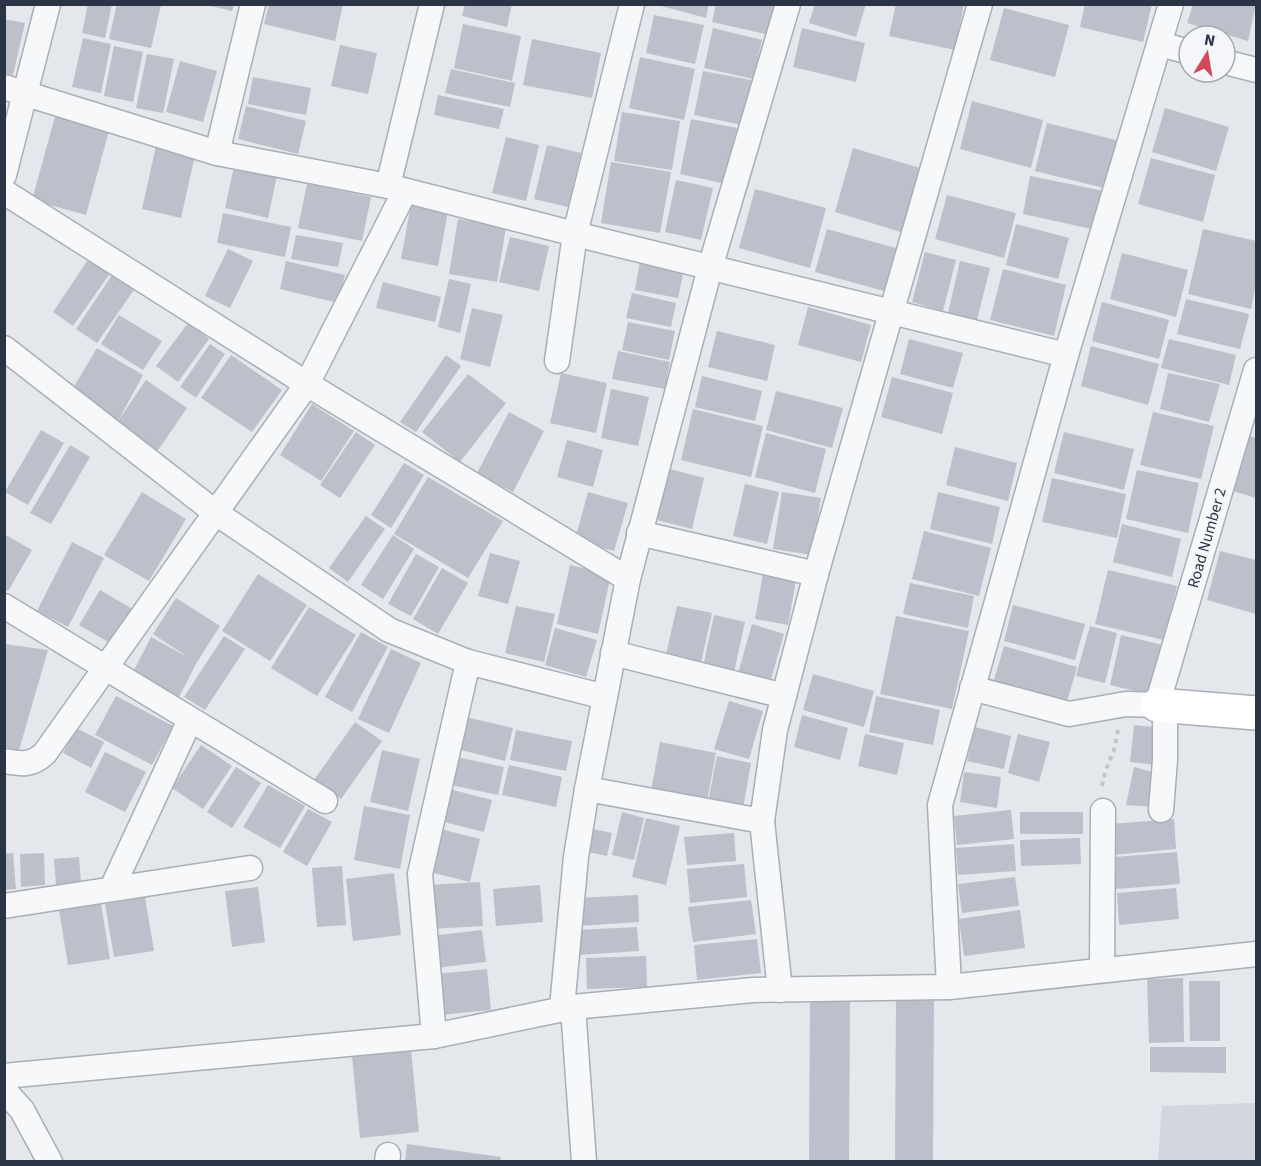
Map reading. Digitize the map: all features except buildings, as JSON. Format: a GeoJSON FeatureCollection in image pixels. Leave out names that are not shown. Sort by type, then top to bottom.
{"type":"FeatureCollection","features":[{"type":"Feature","properties":{"kind":"street"},"geometry":{"type":"LineString","coordinates":[[4,175],[15,90],[48,4]]}},
{"type":"Feature","properties":{"kind":"street"},"geometry":{"type":"LineString","coordinates":[[217,153],[254,4]]}},
{"type":"Feature","properties":{"kind":"street"},"geometry":{"type":"LineString","coordinates":[[4,761],[30,764],[45,753],[107,669],[307,384],[397,188],[432,4]]}},
{"type":"Feature","properties":{"kind":"street"},"geometry":{"type":"LineString","coordinates":[[558,361],[575,234],[632,4]]}},
{"type":"Feature","properties":{"kind":"street"},"geometry":{"type":"LineString","coordinates":[[584,1161],[567,1008],[576,857],[587,789],[639,533],[710,268],[788,4]]}},
{"type":"Feature","properties":{"kind":"street"},"geometry":{"type":"LineString","coordinates":[[780,990],[762,821],[775,730],[816,574],[980,4]]}},
{"type":"Feature","properties":{"kind":"street"},"geometry":{"type":"LineString","coordinates":[[949,987],[940,805],[1066,355],[1171,4]]}},
{"type":"Feature","properties":{"kind":"street"},"geometry":{"type":"LineString","coordinates":[[1160,44],[1177,49]]}},
{"type":"Feature","properties":{"kind":"street"},"geometry":{"type":"LineString","coordinates":[[1237,65],[1257,70]]}},
{"type":"Feature","properties":{"kind":"street"},"geometry":{"type":"LineString","coordinates":[[15,90],[217,153],[397,188],[710,268],[1066,355]]}},
{"type":"Feature","properties":{"kind":"street"},"geometry":{"type":"LineString","coordinates":[[4,192],[307,384],[628,579]]}},
{"type":"Feature","properties":{"kind":"street"},"geometry":{"type":"LineString","coordinates":[[4,348],[216,513],[389,630],[468,662],[605,697]]}},
{"type":"Feature","properties":{"kind":"street","name":"Road Number 2"},"geometry":{"type":"LineString","coordinates":[[1161,810],[1165,760],[1149,705],[1257,370]]}},
{"type":"Feature","properties":{"kind":"street"},"geometry":{"type":"LineString","coordinates":[[639,533],[816,574]]}},
{"type":"Feature","properties":{"kind":"street"},"geometry":{"type":"LineString","coordinates":[[4,606],[325,801]]}},
{"type":"Feature","properties":{"kind":"street"},"geometry":{"type":"LineString","coordinates":[[613,653],[784,696]]}},
{"type":"Feature","properties":{"kind":"street"},"geometry":{"type":"LineString","coordinates":[[434,1036],[420,874],[468,662]]}},
{"type":"Feature","properties":{"kind":"street"},"geometry":{"type":"LineString","coordinates":[[972,688],[1069,714],[1149,705],[1257,713]]}},
{"type":"Feature","properties":{"kind":"street"},"geometry":{"type":"LineString","coordinates":[[112,888],[190,720]]}},
{"type":"Feature","properties":{"kind":"street"},"geometry":{"type":"LineString","coordinates":[[587,789],[762,821]]}},
{"type":"Feature","properties":{"kind":"street"},"geometry":{"type":"LineString","coordinates":[[1102,970],[1103,811]]}},
{"type":"Feature","properties":{"kind":"street"},"geometry":{"type":"LineString","coordinates":[[4,906],[250,868]]}},
{"type":"Feature","properties":{"kind":"street"},"geometry":{"type":"LineString","coordinates":[[4,1076],[434,1036],[567,1008],[753,990],[949,987],[1257,954]]}},
{"type":"Feature","properties":{"kind":"street"},"geometry":{"type":"LineString","coordinates":[[4,1090],[22,1110],[50,1161]]}},
{"type":"Feature","properties":{"kind":"path"},"geometry":{"type":"LineString","coordinates":[[1103,811],[1100,793],[1114,750],[1117,732],[1125,718],[1149,705]]}},
{"type":"Feature","properties":{"kind":"shaded area"},"geometry":{"type":"Polygon","coordinates":[[[1256,1103],[1256,1161],[1158,1161],[1162,1106],[1256,1103]]]}}]}
